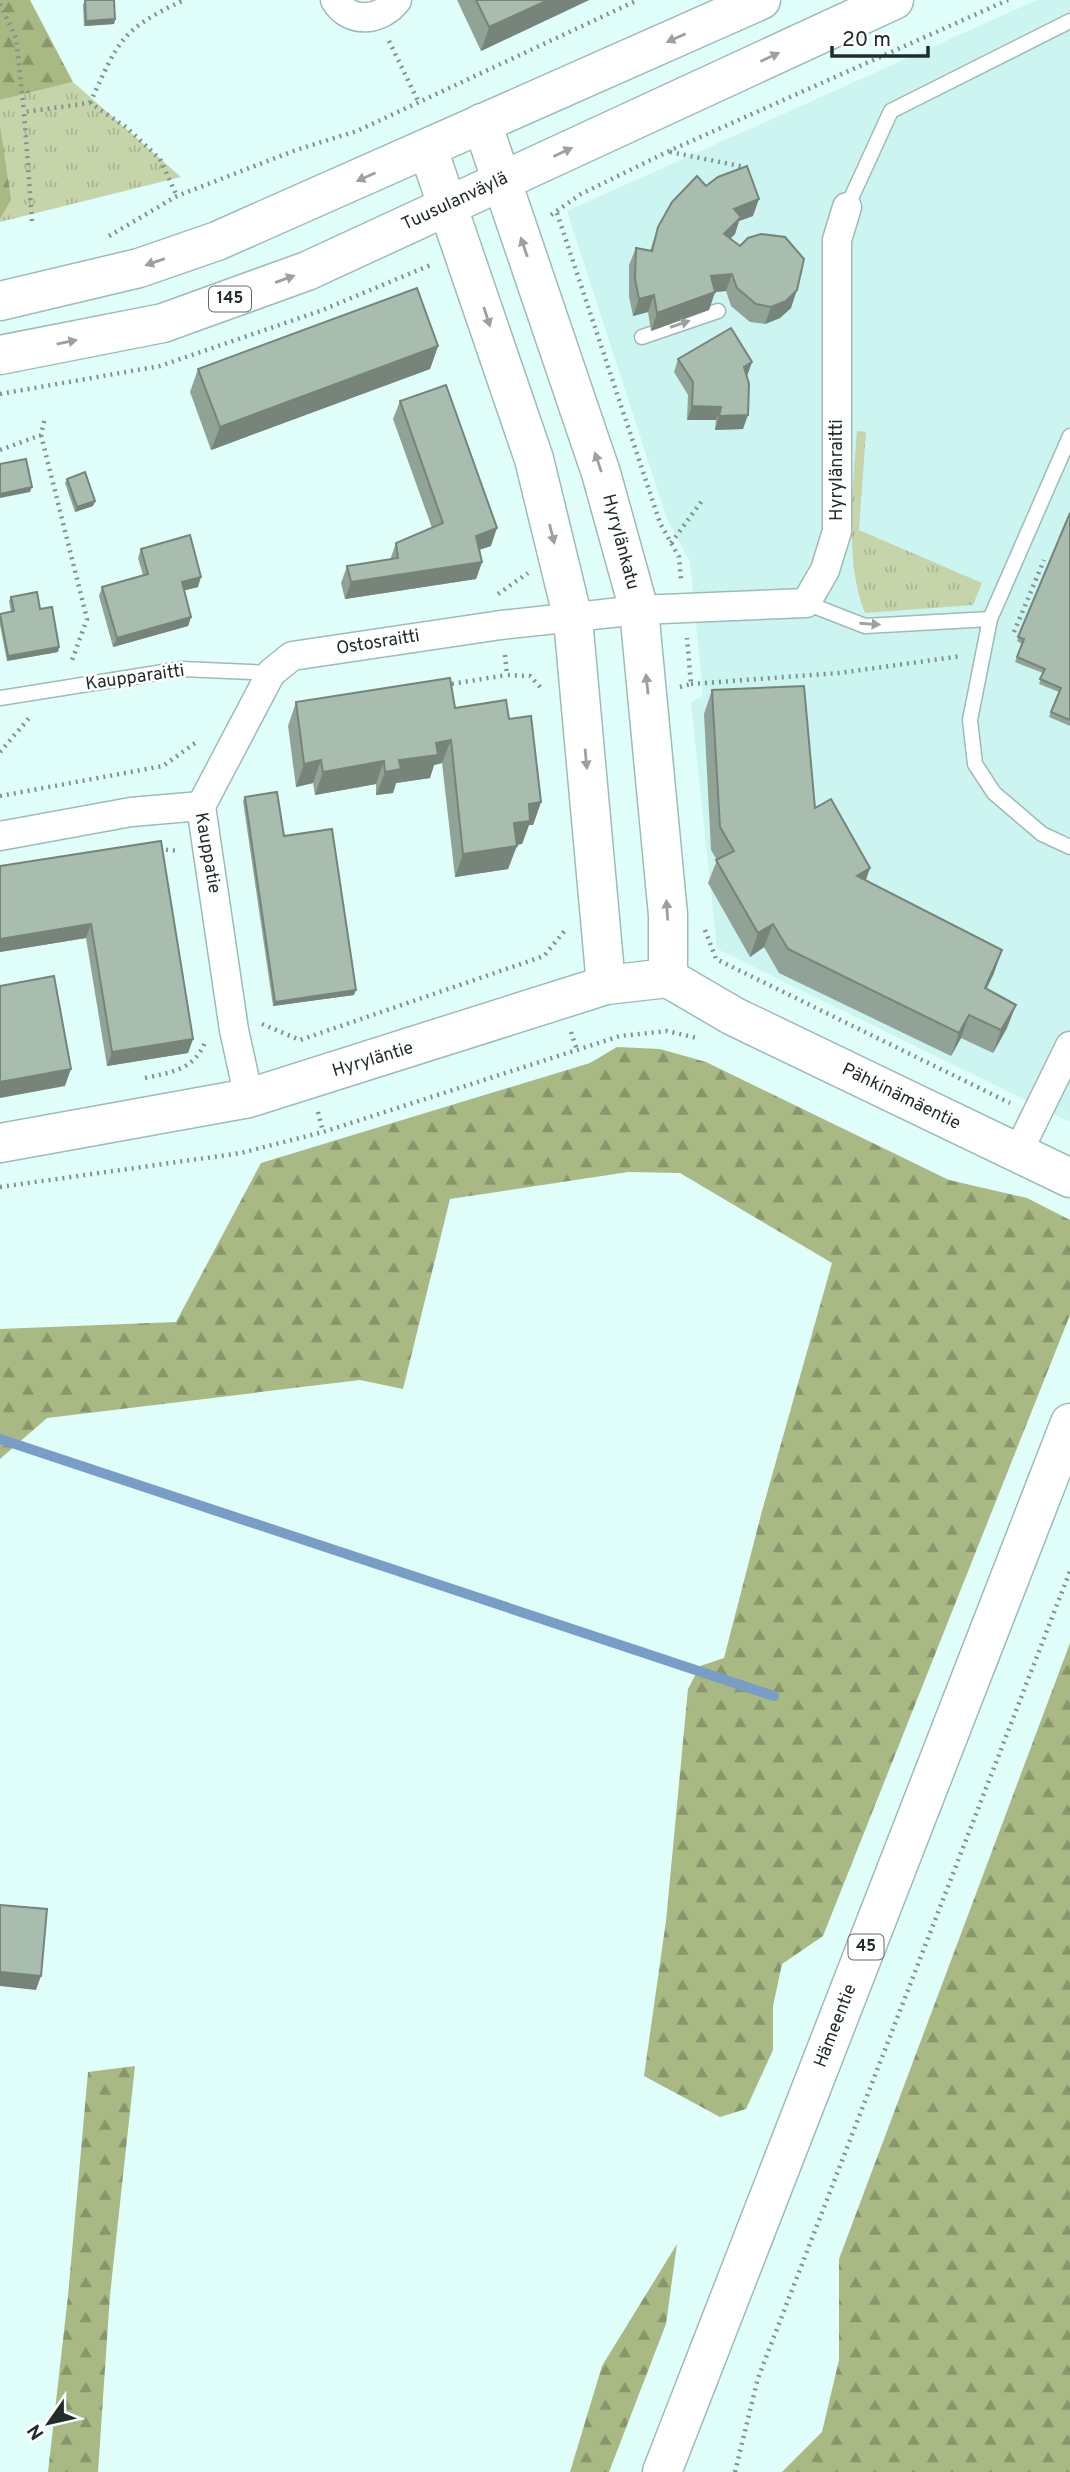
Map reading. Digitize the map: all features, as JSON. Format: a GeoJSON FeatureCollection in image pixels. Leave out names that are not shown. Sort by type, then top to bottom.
{"type":"FeatureCollection","features":[{"type":"Feature","properties":{"kind":"street"},"geometry":{"type":"LineString","coordinates":[[335,0],[345,11],[365,18],[388,10],[397,0]]}},
{"type":"Feature","properties":{"kind":"street"},"geometry":{"type":"LineString","coordinates":[[0,300],[139,268],[217,241],[761,0]]}},
{"type":"Feature","properties":{"kind":"street","name":"Tuusulanväylä"},"geometry":{"type":"LineString","coordinates":[[0,355],[163,323],[307,271],[894,0]]}},
{"type":"Feature","properties":{"kind":"street","name":"Hyrylänkatu"},"geometry":{"type":"LineString","coordinates":[[482,123],[601,473],[639,610],[668,915],[668,978]]}},
{"type":"Feature","properties":{"kind":"street"},"geometry":{"type":"LineString","coordinates":[[428,149],[534,459],[573,619],[606,985]]}},
{"type":"Feature","properties":{"kind":"street","name":"Hyrylänraitti"},"geometry":{"type":"LineString","coordinates":[[806,603],[825,570],[837,531],[837,240],[847,207]]}},
{"type":"Feature","properties":{"kind":"street"},"geometry":{"type":"LineString","coordinates":[[639,610],[806,603]]}},
{"type":"Feature","properties":{"kind":"street","name":"Ostosraitti"},"geometry":{"type":"LineString","coordinates":[[201,806],[271,673],[292,656],[501,625],[639,610]]}},
{"type":"Feature","properties":{"kind":"street","name":"Kauppatie"},"geometry":{"type":"LineString","coordinates":[[0,836],[131,811],[201,806],[234,1030],[249,1098]]}},
{"type":"Feature","properties":{"kind":"street","name":"Hyryläntie"},"geometry":{"type":"LineString","coordinates":[[0,1143],[249,1098],[606,985],[668,978]]}},
{"type":"Feature","properties":{"kind":"street","name":"Pähkinämäentie"},"geometry":{"type":"LineString","coordinates":[[668,978],[733,1016],[1069,1177]]}},
{"type":"Feature","properties":{"kind":"street"},"geometry":{"type":"LineString","coordinates":[[1017,1154],[1070,1046]]}},
{"type":"Feature","properties":{"kind":"street","name":"Hämeentie"},"geometry":{"type":"LineString","coordinates":[[663,2472],[1067,1437]]}},
{"type":"Feature","properties":{"kind":"lane"},"geometry":{"type":"LineString","coordinates":[[847,207],[891,111],[1070,21]]}},
{"type":"Feature","properties":{"kind":"lane"},"geometry":{"type":"LineString","coordinates":[[642,337],[718,311]]}},
{"type":"Feature","properties":{"kind":"lane"},"geometry":{"type":"LineString","coordinates":[[1070,436],[990,619],[970,720],[975,764],[994,793],[1042,834],[1070,848]]}},
{"type":"Feature","properties":{"kind":"lane"},"geometry":{"type":"LineString","coordinates":[[806,603],[865,626],[990,619]]}},
{"type":"Feature","properties":{"kind":"lane","name":"Kaupparaitti"},"geometry":{"type":"LineString","coordinates":[[0,698],[182,669],[271,673]]}},
{"type":"Feature","properties":{"kind":"path"},"geometry":{"type":"LineString","coordinates":[[90,103],[123,36],[146,18],[184,0]]}},
{"type":"Feature","properties":{"kind":"path"},"geometry":{"type":"LineString","coordinates":[[107,238],[177,196],[296,150],[357,131],[638,0]]}},
{"type":"Feature","properties":{"kind":"path"},"geometry":{"type":"LineString","coordinates":[[518,228],[557,213],[581,194],[669,151],[1008,0]]}},
{"type":"Feature","properties":{"kind":"path"},"geometry":{"type":"LineString","coordinates":[[0,4],[16,38],[32,221]]}},
{"type":"Feature","properties":{"kind":"path"},"geometry":{"type":"LineString","coordinates":[[385,34],[418,101]]}},
{"type":"Feature","properties":{"kind":"path"},"geometry":{"type":"LineString","coordinates":[[24,112],[90,103],[126,127],[160,159],[177,196]]}},
{"type":"Feature","properties":{"kind":"path"},"geometry":{"type":"LineString","coordinates":[[669,151],[750,168]]}},
{"type":"Feature","properties":{"kind":"path"},"geometry":{"type":"LineString","coordinates":[[419,268],[465,251]]}},
{"type":"Feature","properties":{"kind":"path"},"geometry":{"type":"LineString","coordinates":[[0,752],[73,661],[87,619],[41,435],[45,418]]}},
{"type":"Feature","properties":{"kind":"path"},"geometry":{"type":"LineString","coordinates":[[0,450],[41,435]]}},
{"type":"Feature","properties":{"kind":"path"},"geometry":{"type":"LineString","coordinates":[[671,543],[704,498]]}},
{"type":"Feature","properties":{"kind":"path"},"geometry":{"type":"LineString","coordinates":[[439,686],[507,675]]}},
{"type":"Feature","properties":{"kind":"path"},"geometry":{"type":"LineString","coordinates":[[0,796],[163,766],[193,748],[213,723],[243,723]]}},
{"type":"Feature","properties":{"kind":"path"},"geometry":{"type":"LineString","coordinates":[[154,849],[181,851],[208,847]]}},
{"type":"Feature","properties":{"kind":"path"},"geometry":{"type":"LineString","coordinates":[[261,1014],[266,1023]]}},
{"type":"Feature","properties":{"kind":"path"},"geometry":{"type":"LineString","coordinates":[[0,1187],[241,1153],[323,1132],[620,1036],[667,1031],[703,1039]]}},
{"type":"Feature","properties":{"kind":"path"},"geometry":{"type":"LineString","coordinates":[[735,2472],[758,2378],[1070,1571]]}},
{"type":"Feature","properties":{"kind":"shaded area"},"geometry":{"type":"Polygon","coordinates":[[[1037,0],[1070,0],[1070,1122],[717,949],[691,703],[703,695],[690,562],[667,519],[567,211],[1037,0]]]}},
{"type":"Feature","properties":{"kind":"green space"},"geometry":{"type":"Polygon","coordinates":[[[0,0],[30,0],[73,82],[0,100],[0,0]]]}},
{"type":"Feature","properties":{"kind":"green space"},"geometry":{"type":"Polygon","coordinates":[[[73,82],[181,177],[0,222],[0,100],[73,82]]]}},
{"type":"Feature","properties":{"kind":"green space"},"geometry":{"type":"Polygon","coordinates":[[[0,126],[11,200],[0,219],[0,126]]]}},
{"type":"Feature","properties":{"kind":"green space"},"geometry":{"type":"Polygon","coordinates":[[[857,431],[866,432],[859,530],[982,583],[973,605],[865,613],[858,593],[852,548],[857,431]]]}},
{"type":"Feature","properties":{"kind":"green space"},"geometry":{"type":"Polygon","coordinates":[[[617,1047],[660,1049],[706,1062],[949,1180],[1027,1198],[1070,1220],[1070,1315],[823,1936],[782,1964],[773,2006],[773,2050],[746,2109],[720,2117],[644,2076],[666,1921],[688,1689],[700,1666],[724,1658],[762,1511],[832,1263],[680,1173],[628,1172],[450,1199],[403,1389],[360,1380],[47,1418],[0,1459],[0,1329],[176,1322],[261,1163],[590,1063],[617,1047]]]}},
{"type":"Feature","properties":{"kind":"green space"},"geometry":{"type":"Polygon","coordinates":[[[1070,1643],[1070,2472],[782,2472],[822,2432],[839,2360],[839,2259],[1070,1643]]]}},
{"type":"Feature","properties":{"kind":"green space"},"geometry":{"type":"Polygon","coordinates":[[[135,2066],[110,2295],[98,2472],[48,2472],[68,2296],[88,2072],[135,2066]]]}},
{"type":"Feature","properties":{"kind":"green space"},"geometry":{"type":"Polygon","coordinates":[[[677,2244],[666,2324],[609,2472],[570,2472],[602,2366],[677,2244]]]}},
{"type":"Feature","properties":{"kind":"building"},"geometry":{"type":"Polygon","coordinates":[[[85,0],[114,0],[115,19],[86,21],[85,0]]]}},
{"type":"Feature","properties":{"kind":"building"},"geometry":{"type":"Polygon","coordinates":[[[476,0],[548,0],[489,27],[476,0]]]}},
{"type":"Feature","properties":{"kind":"building"},"geometry":{"type":"Polygon","coordinates":[[[747,166],[759,199],[734,209],[741,217],[724,234],[740,246],[748,238],[761,234],[785,237],[804,259],[797,290],[786,301],[771,307],[756,304],[737,288],[732,274],[711,276],[715,292],[657,313],[654,295],[639,299],[635,279],[636,248],[652,251],[658,227],[672,202],[697,176],[706,186],[718,177],[747,166]]]}},
{"type":"Feature","properties":{"kind":"building"},"geometry":{"type":"Polygon","coordinates":[[[417,288],[438,346],[220,427],[198,369],[417,288]]]}},
{"type":"Feature","properties":{"kind":"building"},"geometry":{"type":"Polygon","coordinates":[[[731,328],[752,362],[744,367],[749,384],[748,415],[719,416],[721,407],[692,406],[693,382],[678,359],[731,328]]]}},
{"type":"Feature","properties":{"kind":"building"},"geometry":{"type":"Polygon","coordinates":[[[446,385],[497,528],[476,536],[482,562],[351,582],[347,566],[398,558],[396,543],[443,523],[400,401],[446,385]]]}},
{"type":"Feature","properties":{"kind":"building"},"geometry":{"type":"Polygon","coordinates":[[[26,459],[32,487],[0,494],[0,464],[26,459]]]}},
{"type":"Feature","properties":{"kind":"building"},"geometry":{"type":"Polygon","coordinates":[[[85,472],[95,501],[77,507],[67,479],[85,472]]]}},
{"type":"Feature","properties":{"kind":"building"},"geometry":{"type":"Polygon","coordinates":[[[1070,513],[1070,720],[1051,712],[1061,688],[1040,679],[1045,669],[1017,657],[1024,639],[1018,637],[1070,513]]]}},
{"type":"Feature","properties":{"kind":"building"},"geometry":{"type":"Polygon","coordinates":[[[190,535],[201,577],[182,582],[191,617],[117,638],[102,587],[148,574],[141,549],[190,535]]]}},
{"type":"Feature","properties":{"kind":"building"},"geometry":{"type":"Polygon","coordinates":[[[37,592],[40,609],[52,607],[59,647],[8,656],[0,614],[14,611],[11,597],[37,592]]]}},
{"type":"Feature","properties":{"kind":"building"},"geometry":{"type":"Polygon","coordinates":[[[450,678],[455,708],[506,700],[509,719],[531,716],[541,802],[529,804],[530,821],[514,823],[517,846],[463,854],[451,740],[436,743],[438,755],[399,760],[401,769],[385,772],[384,761],[323,772],[321,760],[304,764],[296,702],[450,678]]]}},
{"type":"Feature","properties":{"kind":"building"},"geometry":{"type":"Polygon","coordinates":[[[804,686],[815,808],[831,799],[870,868],[857,876],[1002,950],[985,988],[1016,1005],[1001,1030],[969,1015],[959,1033],[788,949],[773,924],[758,933],[716,860],[734,851],[720,827],[712,690],[804,686]]]}},
{"type":"Feature","properties":{"kind":"building"},"geometry":{"type":"Polygon","coordinates":[[[277,792],[284,836],[332,829],[356,990],[275,1002],[245,797],[277,792]]]}},
{"type":"Feature","properties":{"kind":"building"},"geometry":{"type":"Polygon","coordinates":[[[161,841],[193,1039],[112,1052],[91,924],[0,939],[0,866],[161,841]]]}},
{"type":"Feature","properties":{"kind":"building"},"geometry":{"type":"Polygon","coordinates":[[[54,976],[71,1069],[0,1082],[0,986],[54,976]]]}},
{"type":"Feature","properties":{"kind":"building"},"geometry":{"type":"Polygon","coordinates":[[[0,1905],[47,1909],[41,1976],[0,1972],[0,1905]]]}},
{"type":"Feature","properties":{"kind":"waterway"},"geometry":{"type":"LineString","coordinates":[[0,1439],[774,1696]]}}]}
